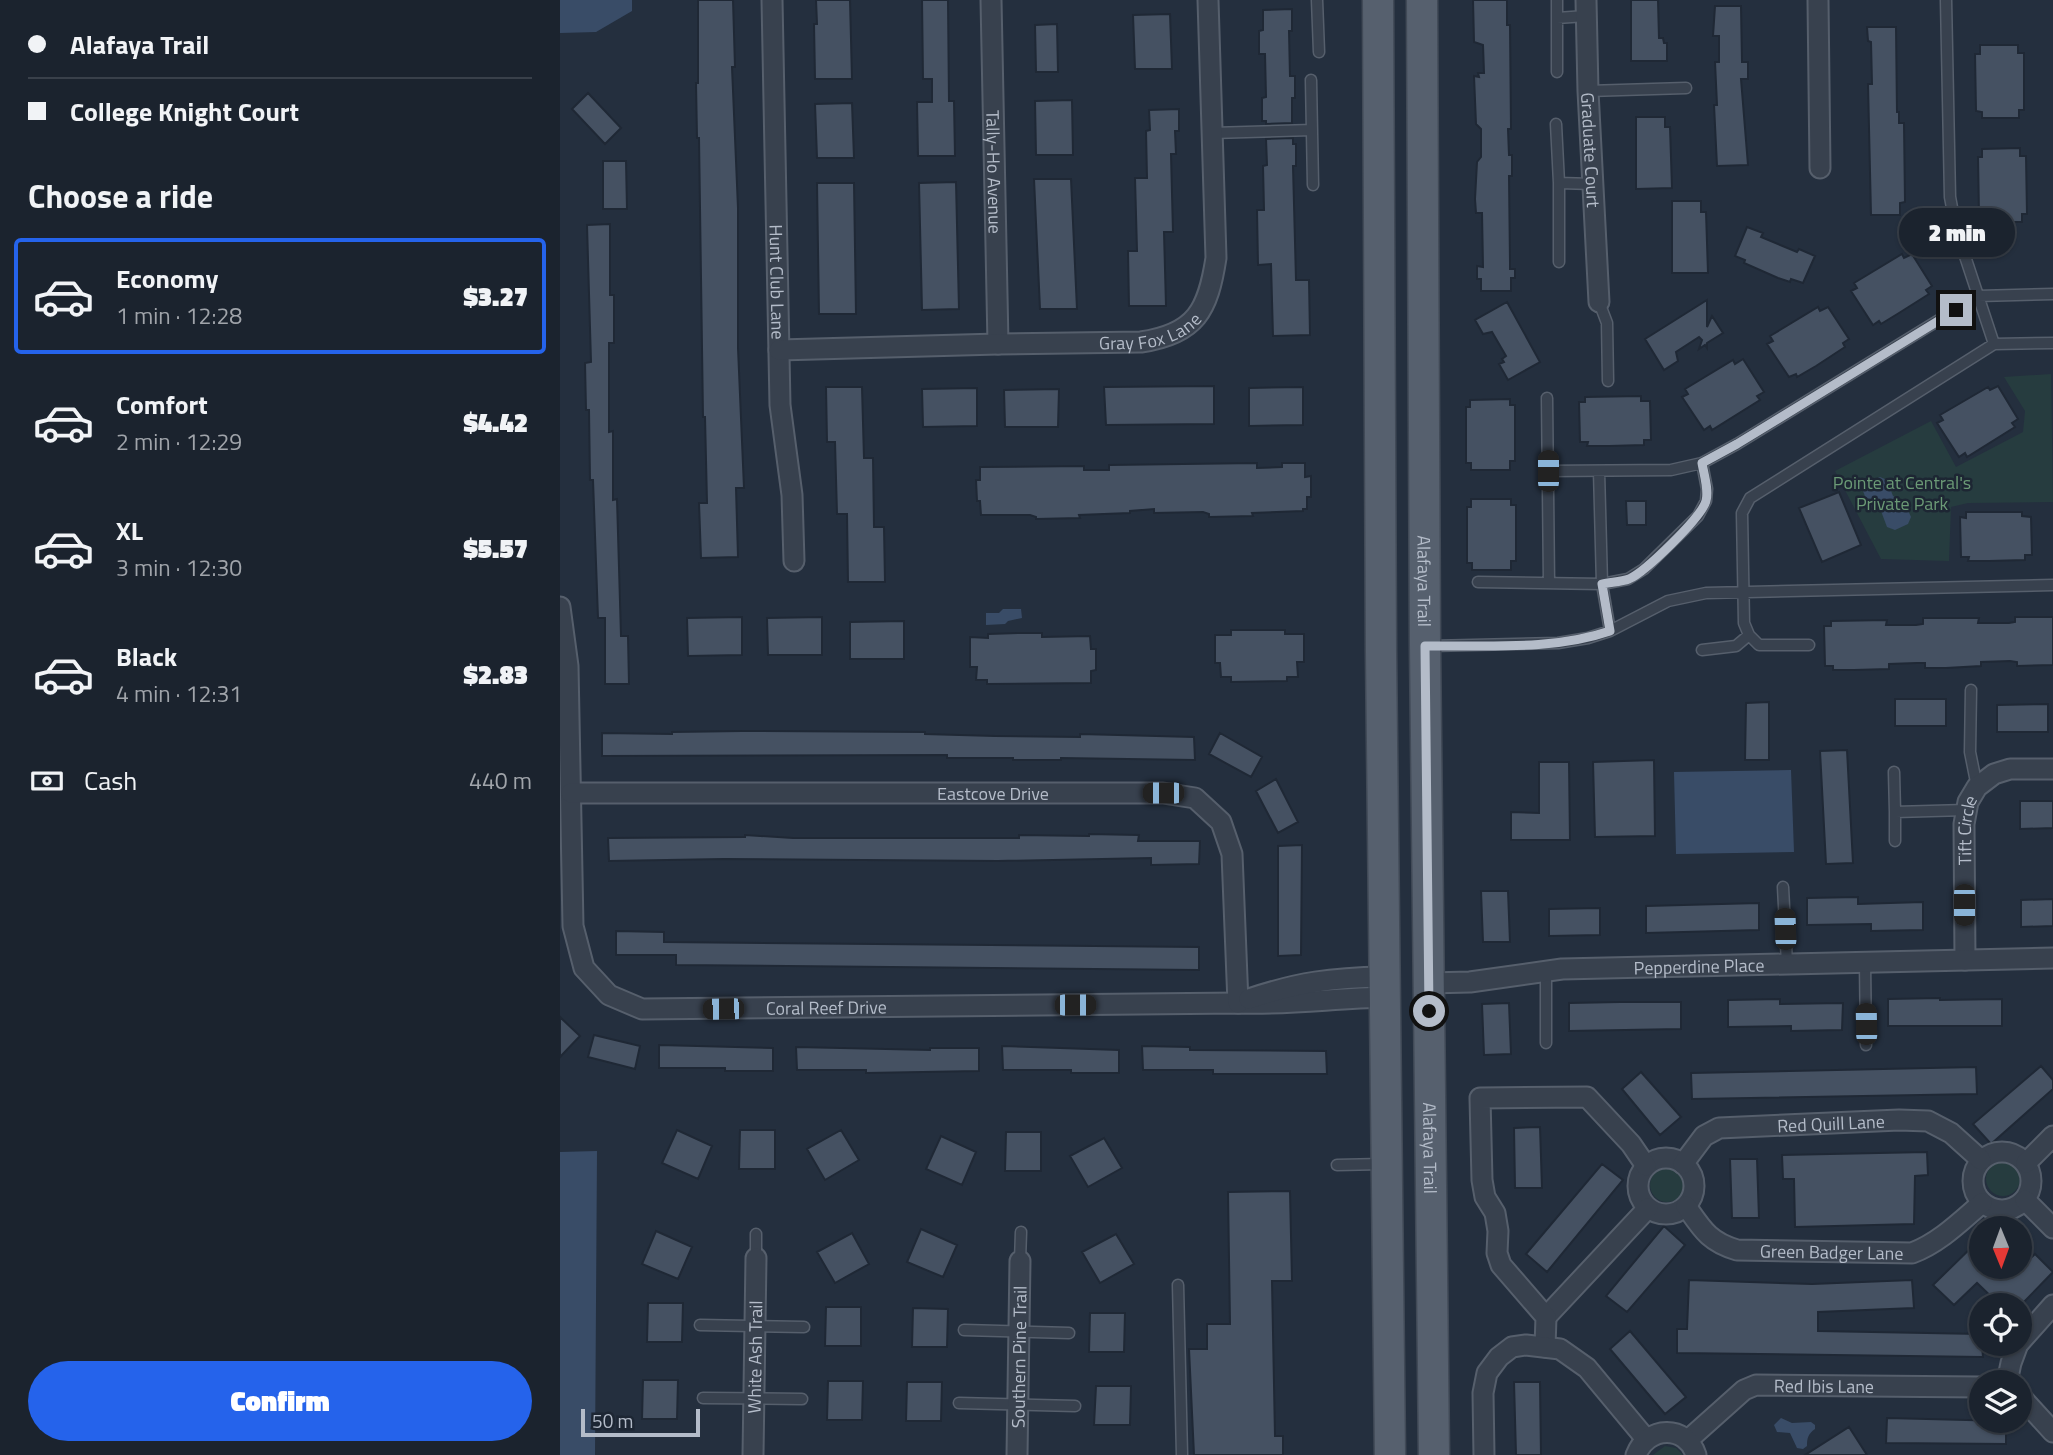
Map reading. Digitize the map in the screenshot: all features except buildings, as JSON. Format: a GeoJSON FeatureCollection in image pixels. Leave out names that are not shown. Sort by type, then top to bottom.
{"type":"FeatureCollection","features":[{"type":"Feature","properties":{"kind":"main road"},"geometry":{"type":"LineString","coordinates":[[1378,0],[1381,653],[1390,1455]]}},
{"type":"Feature","properties":{"kind":"main road","name":"Alafaya Trail"},"geometry":{"type":"LineString","coordinates":[[1422,0],[1425,646],[1434,1455]]}},
{"type":"Feature","properties":{"kind":"main road"},"geometry":{"type":"LineString","coordinates":[[1381,592],[1398,633],[1425,646]]}},
{"type":"Feature","properties":{"kind":"main road"},"geometry":{"type":"LineString","coordinates":[[1381,653],[1405,673],[1426,729]]}},
{"type":"Feature","properties":{"kind":"street","name":"Hunt Club Lane"},"geometry":{"type":"LineString","coordinates":[[772,0],[780,405],[792,495],[794,561]]}},
{"type":"Feature","properties":{"kind":"street","name":"Tally-Ho Avenue"},"geometry":{"type":"LineString","coordinates":[[991,0],[998,344]]}},
{"type":"Feature","properties":{"kind":"street","name":"Gray Fox Lane"},"geometry":{"type":"LineString","coordinates":[[779,350],[1142,342],[1164,339],[1183,328],[1197,316],[1209,298],[1216,258],[1209,0]]}},
{"type":"Feature","properties":{"kind":"street"},"geometry":{"type":"LineString","coordinates":[[1818,0],[1820,168]]}},
{"type":"Feature","properties":{"kind":"street","name":"Graduate Court"},"geometry":{"type":"LineString","coordinates":[[1586,8],[1600,302]]}},
{"type":"Feature","properties":{"kind":"street","name":"Coral Reef Drive"},"geometry":{"type":"LineString","coordinates":[[560,607],[568,666],[573,926],[584,968],[609,995],[642,1009],[1238,1003],[1286,986],[1314,981],[1384,987]]}},
{"type":"Feature","properties":{"kind":"street","name":"Tift Circle"},"geometry":{"type":"LineString","coordinates":[[1965,960],[1964,824],[1968,802],[1978,787],[1994,774],[2010,769],[2053,769]]}},
{"type":"Feature","properties":{"kind":"street","name":"Eastcove Drive"},"geometry":{"type":"LineString","coordinates":[[571,793],[1163,793],[1195,797],[1221,822],[1231,854],[1238,1003]]}},
{"type":"Feature","properties":{"kind":"street","name":"Pepperdine Place"},"geometry":{"type":"LineString","coordinates":[[1429,983],[1470,982],[1546,971],[2053,958]]}},
{"type":"Feature","properties":{"kind":"street"},"geometry":{"type":"LineString","coordinates":[[1546,1317],[1501,1265],[1497,1253],[1495,1213],[1485,1197],[1482,1181],[1480,1098],[1587,1097],[1630,1144],[1646,1166]]}},
{"type":"Feature","properties":{"kind":"street","name":"Red Quill Lane"},"geometry":{"type":"LineString","coordinates":[[1684,1164],[1704,1136],[1719,1128],[1899,1120],[1928,1121],[1951,1133],[1981,1160]]}},
{"type":"Feature","properties":{"kind":"street"},"geometry":{"type":"LineString","coordinates":[[2026,1163],[2053,1136]]}},
{"type":"Feature","properties":{"kind":"street"},"geometry":{"type":"LineString","coordinates":[[2004,1151],[2020,1157],[2026,1163],[2032,1186],[2025,1200],[2012,1209],[2004,1210],[1996,1210],[1982,1203],[1976,1195],[1973,1177],[1981,1160],[2004,1151]]}},
{"type":"Feature","properties":{"kind":"street"},"geometry":{"type":"LineString","coordinates":[[1668,1158],[1684,1164],[1694,1184],[1694,1192],[1686,1206],[1671,1214],[1655,1212],[1648,1208],[1638,1192],[1638,1183],[1646,1166],[1653,1161],[1668,1158]]}},
{"type":"Feature","properties":{"kind":"street"},"geometry":{"type":"LineString","coordinates":[[2025,1200],[2053,1228]]}},
{"type":"Feature","properties":{"kind":"street","name":"Green Badger Lane"},"geometry":{"type":"LineString","coordinates":[[1686,1206],[1706,1234],[1720,1245],[1737,1251],[1912,1253],[1923,1249],[1947,1232],[1982,1203]]}},
{"type":"Feature","properties":{"kind":"street"},"geometry":{"type":"LineString","coordinates":[[1545,1347],[1546,1317],[1648,1208]]}},
{"type":"Feature","properties":{"kind":"street","name":"White Ash Trail"},"geometry":{"type":"LineString","coordinates":[[753,1455],[756,1258]]}},
{"type":"Feature","properties":{"kind":"street","name":"Southern Pine Trail"},"geometry":{"type":"LineString","coordinates":[[1017,1455],[1020,1261]]}},
{"type":"Feature","properties":{"kind":"street"},"geometry":{"type":"LineString","coordinates":[[2032,1328],[2053,1305]]}},
{"type":"Feature","properties":{"kind":"street"},"geometry":{"type":"LineString","coordinates":[[1483,1455],[1483,1393],[1487,1373],[1499,1357],[1512,1347],[1526,1345],[1560,1349],[1587,1368],[1641,1447],[1658,1433],[1668,1432],[1679,1434],[1692,1448]]}},
{"type":"Feature","properties":{"kind":"street","name":"Red Ibis Lane"},"geometry":{"type":"LineString","coordinates":[[1692,1448],[1744,1390],[1756,1385],[1969,1387]]}},
{"type":"Feature","properties":{"kind":"street"},"geometry":{"type":"LineString","coordinates":[[2032,1409],[2053,1432]]}},
{"type":"Feature","properties":{"kind":"lane"},"geometry":{"type":"LineString","coordinates":[[1317,0],[1319,52]]}},
{"type":"Feature","properties":{"kind":"lane"},"geometry":{"type":"LineString","coordinates":[[1557,0],[1557,72]]}},
{"type":"Feature","properties":{"kind":"lane"},"geometry":{"type":"LineString","coordinates":[[1946,0],[1950,197],[1956,229],[1994,344]]}},
{"type":"Feature","properties":{"kind":"lane"},"geometry":{"type":"LineString","coordinates":[[1557,18],[1586,8]]}},
{"type":"Feature","properties":{"kind":"lane"},"geometry":{"type":"LineString","coordinates":[[1311,79],[1313,186]]}},
{"type":"Feature","properties":{"kind":"lane"},"geometry":{"type":"LineString","coordinates":[[1588,91],[1686,88]]}},
{"type":"Feature","properties":{"kind":"lane"},"geometry":{"type":"LineString","coordinates":[[1556,124],[1559,262]]}},
{"type":"Feature","properties":{"kind":"lane"},"geometry":{"type":"LineString","coordinates":[[1212,134],[1312,130]]}},
{"type":"Feature","properties":{"kind":"lane"},"geometry":{"type":"LineString","coordinates":[[1559,183],[1593,184]]}},
{"type":"Feature","properties":{"kind":"lane"},"geometry":{"type":"LineString","coordinates":[[1548,471],[1671,470],[1702,463],[1978,296],[2053,294]]}},
{"type":"Feature","properties":{"kind":"lane"},"geometry":{"type":"LineString","coordinates":[[1600,302],[1607,323],[1608,381]]}},
{"type":"Feature","properties":{"kind":"lane"},"geometry":{"type":"LineString","coordinates":[[1809,645],[1759,645],[1749,635],[1744,623],[1742,513],[1749,498],[1994,344],[2053,343]]}},
{"type":"Feature","properties":{"kind":"lane"},"geometry":{"type":"LineString","coordinates":[[1547,398],[1549,583]]}},
{"type":"Feature","properties":{"kind":"lane"},"geometry":{"type":"LineString","coordinates":[[1478,582],[1602,584],[1628,579],[1644,569],[1698,516],[1706,501],[1707,489],[1702,463]]}},
{"type":"Feature","properties":{"kind":"lane"},"geometry":{"type":"LineString","coordinates":[[1599,471],[1602,584],[1610,631]]}},
{"type":"Feature","properties":{"kind":"lane"},"geometry":{"type":"LineString","coordinates":[[1425,646],[1558,643],[1588,638],[1610,631],[1668,601],[1706,593],[2053,585]]}},
{"type":"Feature","properties":{"kind":"lane"},"geometry":{"type":"LineString","coordinates":[[1702,650],[1737,646],[1749,635]]}},
{"type":"Feature","properties":{"kind":"lane"},"geometry":{"type":"LineString","coordinates":[[1971,690],[1970,752],[1978,787]]}},
{"type":"Feature","properties":{"kind":"lane"},"geometry":{"type":"LineString","coordinates":[[1894,772],[1895,841]]}},
{"type":"Feature","properties":{"kind":"lane"},"geometry":{"type":"LineString","coordinates":[[1895,811],[1966,810]]}},
{"type":"Feature","properties":{"kind":"lane"},"geometry":{"type":"LineString","coordinates":[[1783,887],[1787,964]]}},
{"type":"Feature","properties":{"kind":"lane"},"geometry":{"type":"LineString","coordinates":[[1865,962],[1866,1045]]}},
{"type":"Feature","properties":{"kind":"lane"},"geometry":{"type":"LineString","coordinates":[[1546,971],[1546,1043]]}},
{"type":"Feature","properties":{"kind":"lane"},"geometry":{"type":"LineString","coordinates":[[1337,1165],[1387,1164]]}},
{"type":"Feature","properties":{"kind":"lane"},"geometry":{"type":"LineString","coordinates":[[1020,1261],[1021,1232]]}},
{"type":"Feature","properties":{"kind":"lane"},"geometry":{"type":"LineString","coordinates":[[756,1234],[756,1258]]}},
{"type":"Feature","properties":{"kind":"lane"},"geometry":{"type":"LineString","coordinates":[[1178,1285],[1182,1455]]}},
{"type":"Feature","properties":{"kind":"lane"},"geometry":{"type":"LineString","coordinates":[[700,1325],[804,1327]]}},
{"type":"Feature","properties":{"kind":"lane"},"geometry":{"type":"LineString","coordinates":[[964,1330],[1069,1333]]}},
{"type":"Feature","properties":{"kind":"lane"},"geometry":{"type":"LineString","coordinates":[[703,1398],[802,1399]]}},
{"type":"Feature","properties":{"kind":"lane"},"geometry":{"type":"LineString","coordinates":[[959,1403],[1075,1406]]}},
{"type":"Feature","properties":{"kind":"green space","name":"Pointe at Central's Private Park"},"geometry":{"type":"Polygon","coordinates":[[[2051,374],[2053,502],[1968,503],[1951,507],[1949,561],[1881,559],[1835,471],[1931,421],[1956,467],[2023,432],[2025,411],[2004,377],[2051,374]]]}},
{"type":"Feature","properties":{"kind":"green space"},"geometry":{"type":"Polygon","coordinates":[[[2003,1162],[2015,1167],[2020,1179],[2015,1191],[2003,1196],[1991,1191],[1986,1179],[1991,1167],[2003,1162]]]}},
{"type":"Feature","properties":{"kind":"green space"},"geometry":{"type":"Polygon","coordinates":[[[1667,1168],[1679,1173],[1684,1185],[1679,1197],[1667,1202],[1655,1197],[1650,1185],[1655,1173],[1667,1168]]]}},
{"type":"Feature","properties":{"kind":"green space"},"geometry":{"type":"Polygon","coordinates":[[[1665,1446],[1676,1448],[1683,1455],[1653,1455],[1665,1446]]]}},
{"type":"Feature","properties":{"kind":"water"},"geometry":{"type":"Polygon","coordinates":[[[560,0],[632,0],[632,11],[596,32],[560,33],[560,0]]]}},
{"type":"Feature","properties":{"kind":"water"},"geometry":{"type":"Polygon","coordinates":[[[1880,477],[1887,480],[1893,496],[1904,501],[1911,517],[1908,524],[1895,530],[1887,527],[1881,511],[1869,507],[1863,491],[1866,483],[1880,477]]]}},
{"type":"Feature","properties":{"kind":"water"},"geometry":{"type":"Polygon","coordinates":[[[1003,609],[1021,609],[1022,618],[1005,624],[986,625],[986,613],[999,613],[1003,609]]]}},
{"type":"Feature","properties":{"kind":"water"},"geometry":{"type":"Polygon","coordinates":[[[1791,770],[1794,852],[1676,854],[1674,772],[1791,770]]]}},
{"type":"Feature","properties":{"kind":"water"},"geometry":{"type":"Polygon","coordinates":[[[597,1151],[595,1455],[560,1455],[560,1152],[597,1151]]]}},
{"type":"Feature","properties":{"kind":"water"},"geometry":{"type":"Polygon","coordinates":[[[1781,1418],[1792,1423],[1811,1422],[1815,1425],[1815,1429],[1808,1436],[1807,1446],[1803,1449],[1797,1448],[1790,1433],[1777,1432],[1774,1425],[1781,1418]]]}},
{"type":"Feature","properties":{"kind":"route"},"geometry":{"type":"LineString","coordinates":[[1429,1011],[1425,646],[1558,643],[1610,631],[1602,584],[1628,579],[1644,569],[1698,516],[1706,501],[1707,489],[1702,463],[1956,310]]}}]}
